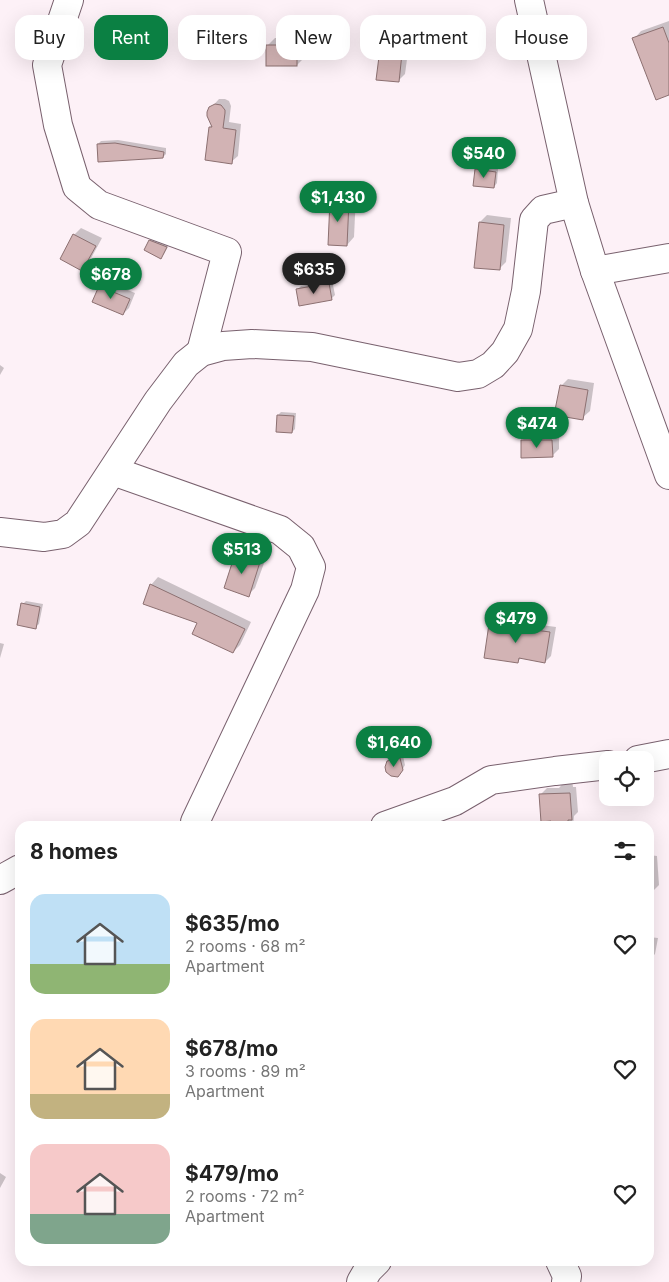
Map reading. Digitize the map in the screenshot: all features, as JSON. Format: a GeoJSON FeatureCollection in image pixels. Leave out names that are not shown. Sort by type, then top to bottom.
{"type":"FeatureCollection","features":[{"type":"Feature","properties":{"kind":"street"},"geometry":{"type":"LineString","coordinates":[[69,0],[47,65],[58,125],[77,187],[98,205],[227,252],[200,352]]}},
{"type":"Feature","properties":{"kind":"street"},"geometry":{"type":"LineString","coordinates":[[529,0],[574,203],[595,271],[669,475]]}},
{"type":"Feature","properties":{"kind":"street"},"geometry":{"type":"LineString","coordinates":[[0,532],[44,537],[63,534],[78,523],[158,401],[186,364],[200,352],[222,346],[252,344],[312,346],[450,375],[478,374],[493,365],[505,352],[518,328],[526,291],[534,220],[544,210],[574,203]]}},
{"type":"Feature","properties":{"kind":"street"},"geometry":{"type":"LineString","coordinates":[[595,271],[669,258]]}},
{"type":"Feature","properties":{"kind":"street"},"geometry":{"type":"LineString","coordinates":[[113,470],[280,530],[301,547],[311,567],[305,590],[195,821]]}},
{"type":"Feature","properties":{"kind":"street"},"geometry":{"type":"LineString","coordinates":[[654,757],[669,754]]}},
{"type":"Feature","properties":{"kind":"street"},"geometry":{"type":"LineString","coordinates":[[399,821],[455,801],[491,780],[599,766]]}},
{"type":"Feature","properties":{"kind":"street"},"geometry":{"type":"LineString","coordinates":[[0,880],[15,872]]}},
{"type":"Feature","properties":{"kind":"street"},"geometry":{"type":"LineString","coordinates":[[361,1282],[372,1266]]}},
{"type":"Feature","properties":{"kind":"street"},"geometry":{"type":"LineString","coordinates":[[562,1266],[567,1276],[566,1282]]}},
{"type":"Feature","properties":{"kind":"building"},"geometry":{"type":"Polygon","coordinates":[[[663,27],[669,43],[669,95],[656,100],[632,38],[663,27]]]}},
{"type":"Feature","properties":{"kind":"building"},"geometry":{"type":"Polygon","coordinates":[[[266,45],[276,45],[276,60],[297,60],[297,66],[266,66],[266,45]]]}},
{"type":"Feature","properties":{"kind":"building"},"geometry":{"type":"Polygon","coordinates":[[[379,60],[401,60],[399,82],[376,80],[379,60]]]}},
{"type":"Feature","properties":{"kind":"building"},"geometry":{"type":"Polygon","coordinates":[[[215,104],[221,105],[225,110],[223,128],[236,130],[232,164],[205,160],[209,127],[212,127],[207,112],[209,107],[215,104]]]}},
{"type":"Feature","properties":{"kind":"building"},"geometry":{"type":"Polygon","coordinates":[[[115,143],[164,152],[163,158],[98,162],[97,144],[115,143]]]}},
{"type":"Feature","properties":{"kind":"building"},"geometry":{"type":"Polygon","coordinates":[[[475,169],[496,172],[494,188],[473,186],[475,169]]]}},
{"type":"Feature","properties":{"kind":"building"},"geometry":{"type":"Polygon","coordinates":[[[330,200],[349,201],[347,246],[328,245],[330,200]]]}},
{"type":"Feature","properties":{"kind":"building"},"geometry":{"type":"Polygon","coordinates":[[[479,222],[504,225],[500,270],[474,268],[479,222]]]}},
{"type":"Feature","properties":{"kind":"building"},"geometry":{"type":"Polygon","coordinates":[[[73,234],[96,246],[82,271],[60,259],[73,234]]]}},
{"type":"Feature","properties":{"kind":"building"},"geometry":{"type":"Polygon","coordinates":[[[149,240],[167,247],[161,259],[144,250],[149,240]]]}},
{"type":"Feature","properties":{"kind":"building"},"geometry":{"type":"Polygon","coordinates":[[[329,283],[332,300],[299,306],[296,289],[329,283]]]}},
{"type":"Feature","properties":{"kind":"building"},"geometry":{"type":"Polygon","coordinates":[[[99,286],[130,299],[123,315],[92,302],[99,286]]]}},
{"type":"Feature","properties":{"kind":"building"},"geometry":{"type":"Polygon","coordinates":[[[560,385],[588,390],[583,420],[554,415],[560,385]]]}},
{"type":"Feature","properties":{"kind":"building"},"geometry":{"type":"Polygon","coordinates":[[[277,415],[294,416],[292,433],[276,432],[277,415]]]}},
{"type":"Feature","properties":{"kind":"building"},"geometry":{"type":"Polygon","coordinates":[[[521,440],[552,440],[553,457],[521,458],[521,440]]]}},
{"type":"Feature","properties":{"kind":"building"},"geometry":{"type":"Polygon","coordinates":[[[235,554],[260,562],[249,597],[224,588],[235,554]]]}},
{"type":"Feature","properties":{"kind":"building"},"geometry":{"type":"Polygon","coordinates":[[[150,584],[245,629],[233,653],[192,634],[197,623],[143,604],[150,584]]]}},
{"type":"Feature","properties":{"kind":"building"},"geometry":{"type":"Polygon","coordinates":[[[21,603],[40,607],[36,629],[17,625],[21,603]]]}},
{"type":"Feature","properties":{"kind":"building"},"geometry":{"type":"Polygon","coordinates":[[[489,624],[550,632],[545,663],[519,658],[518,663],[484,658],[489,624]]]}},
{"type":"Feature","properties":{"kind":"building"},"geometry":{"type":"Polygon","coordinates":[[[400,758],[403,770],[398,777],[391,776],[386,772],[387,761],[400,758]]]}},
{"type":"Feature","properties":{"kind":"building"},"geometry":{"type":"Polygon","coordinates":[[[570,793],[572,820],[541,821],[539,794],[570,793]]]}}]}
